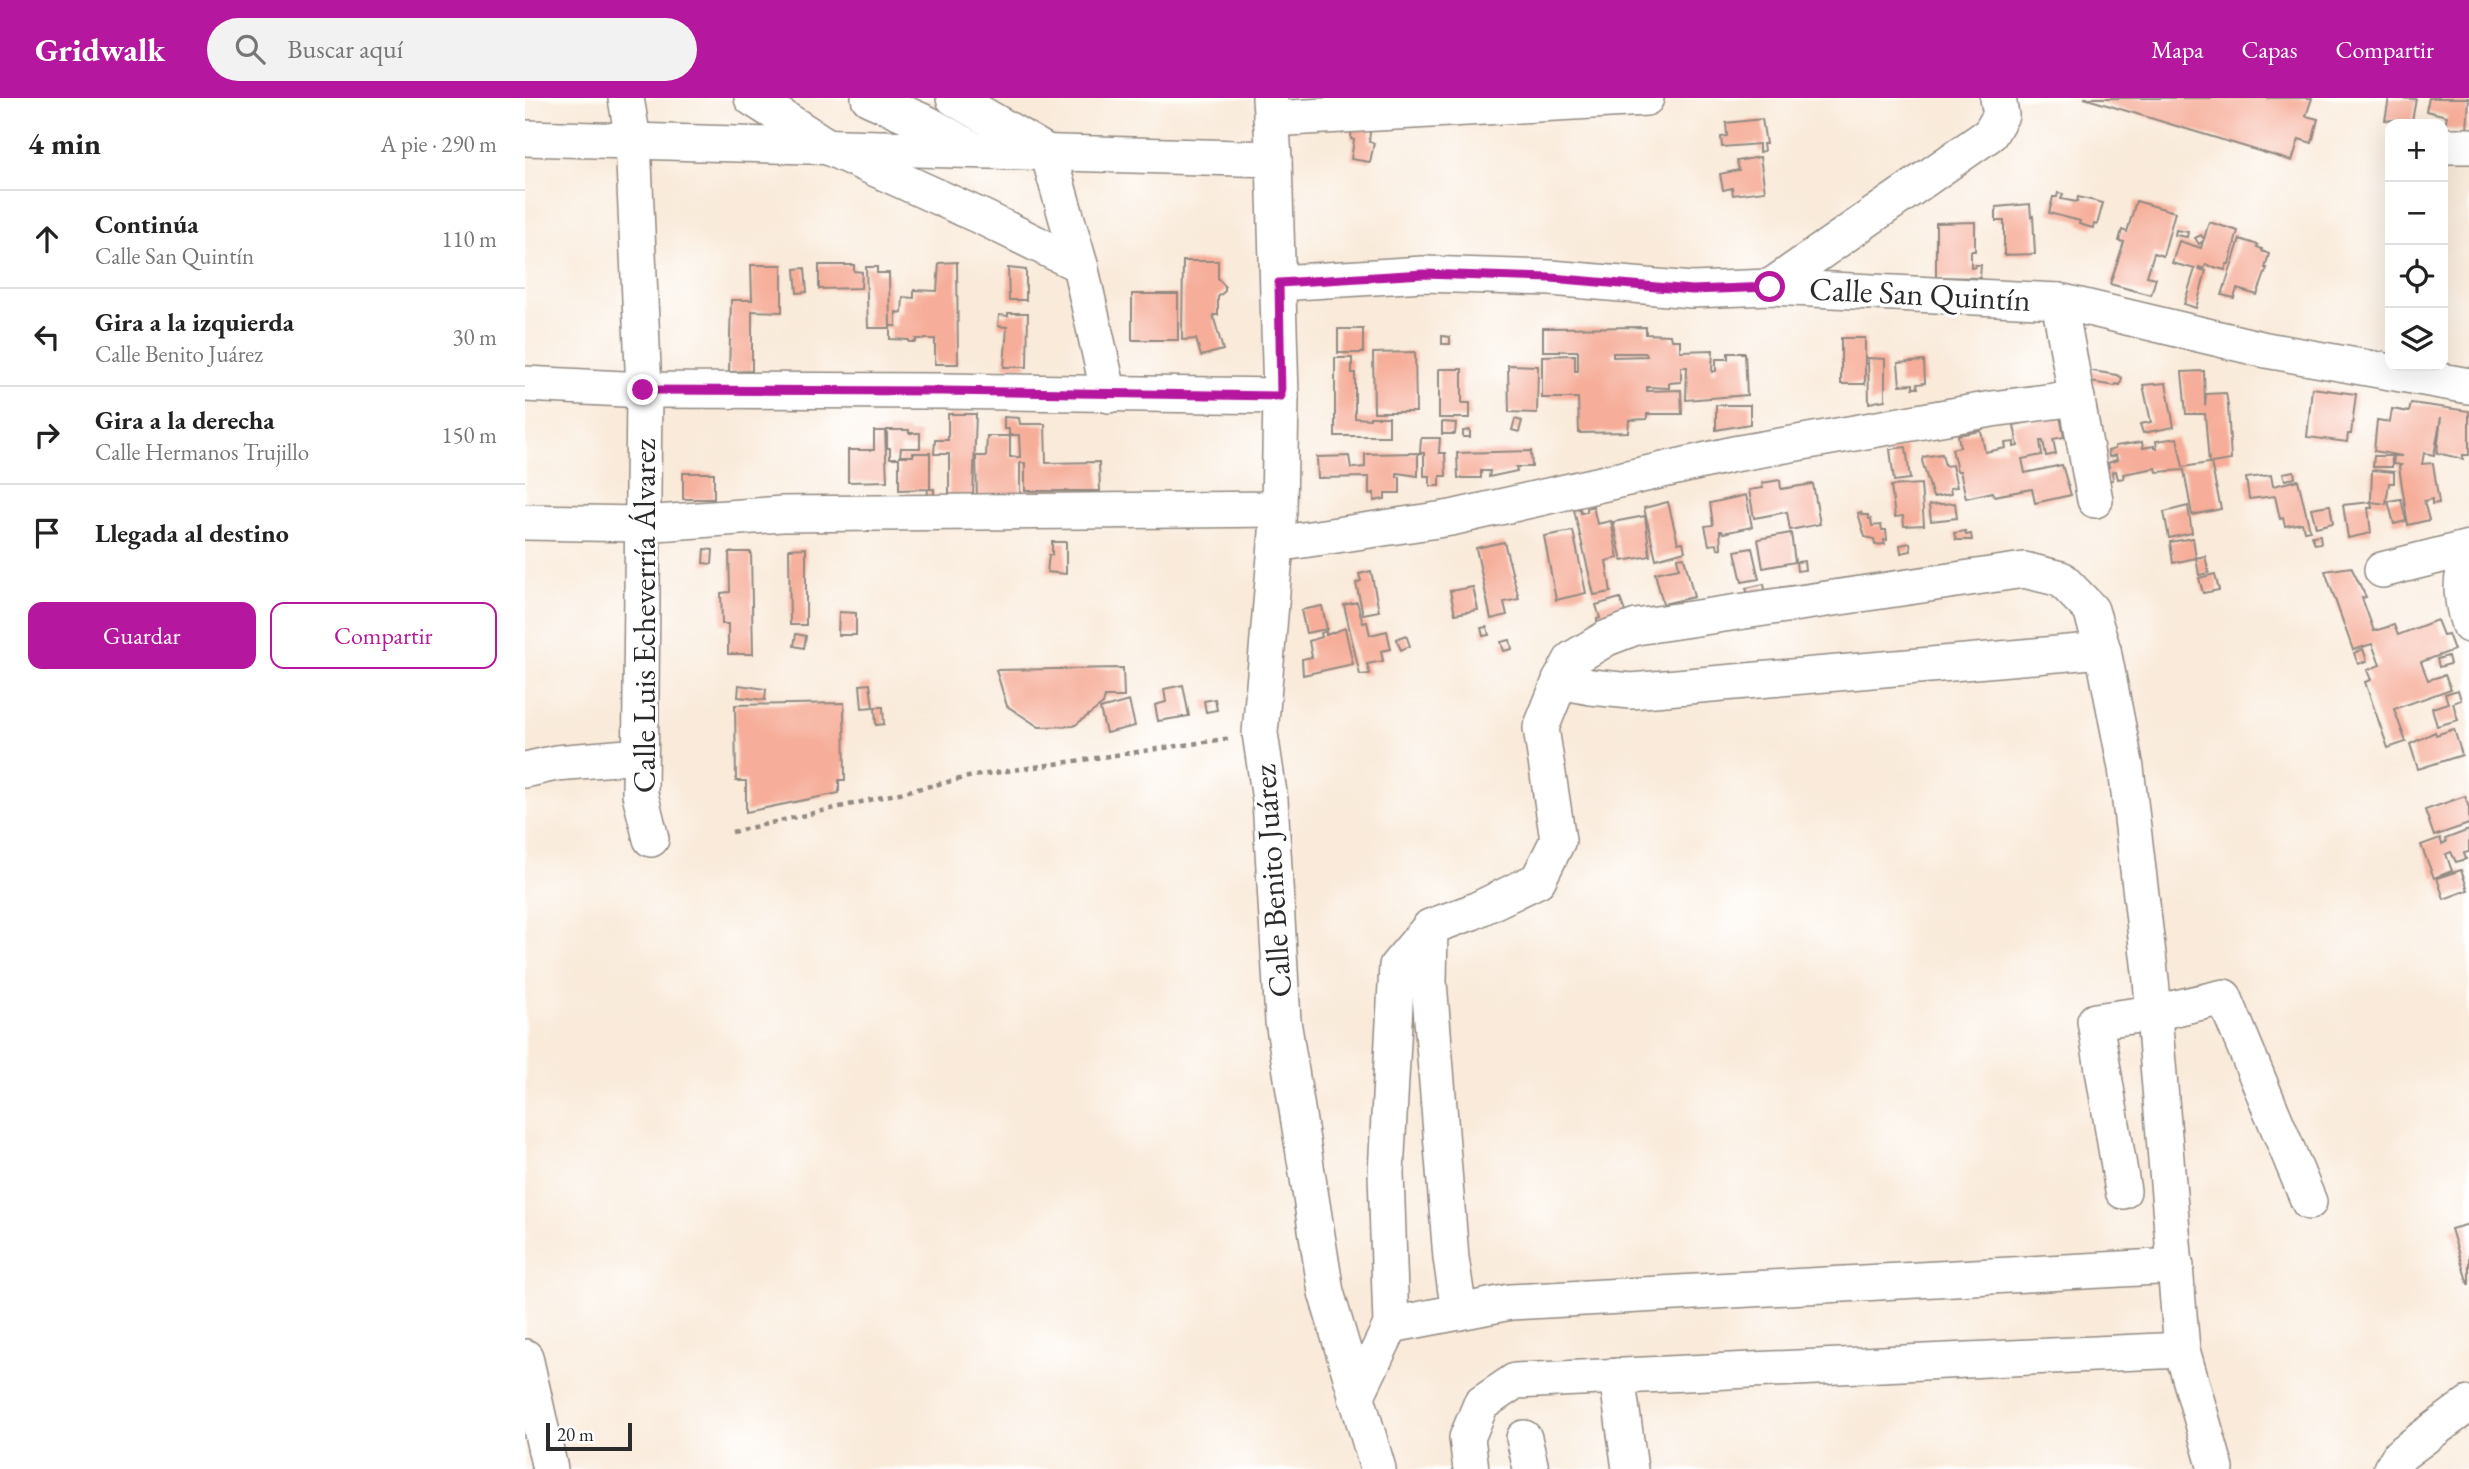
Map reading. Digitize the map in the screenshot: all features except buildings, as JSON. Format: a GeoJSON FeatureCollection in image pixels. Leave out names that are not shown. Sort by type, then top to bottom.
{"type":"FeatureCollection","features":[{"type":"Feature","properties":{"kind":"street","name":"Calle Luis Echeverría Álvarez"},"geometry":{"type":"LineString","coordinates":[[626,98],[632,140],[643,390],[640,794],[652,839]]}},
{"type":"Feature","properties":{"kind":"street"},"geometry":{"type":"LineString","coordinates":[[752,98],[831,148],[1080,265]]}},
{"type":"Feature","properties":{"kind":"street"},"geometry":{"type":"LineString","coordinates":[[869,98],[928,124],[976,152]]}},
{"type":"Feature","properties":{"kind":"street"},"geometry":{"type":"LineString","coordinates":[[954,98],[1048,153],[1080,265],[1109,395]]}},
{"type":"Feature","properties":{"kind":"street"},"geometry":{"type":"LineString","coordinates":[[1271,108],[1646,98]]}},
{"type":"Feature","properties":{"kind":"street"},"geometry":{"type":"LineString","coordinates":[[1770,287],[1990,134],[2001,115],[1999,98]]}},
{"type":"Feature","properties":{"kind":"street","name":"Calle Benito Juárez"},"geometry":{"type":"LineString","coordinates":[[1271,108],[1275,159],[1281,396],[1279,509],[1260,733],[1270,800],[1283,1021],[1327,1292],[1378,1469]]}},
{"type":"Feature","properties":{"kind":"street"},"geometry":{"type":"LineString","coordinates":[[525,138],[1275,159]]}},
{"type":"Feature","properties":{"kind":"street"},"geometry":{"type":"LineString","coordinates":[[2448,146],[2469,146]]}},
{"type":"Feature","properties":{"kind":"street","name":"Calle San Quintín"},"geometry":{"type":"LineString","coordinates":[[1279,283],[1423,274],[1551,278],[1692,290],[1770,287],[2059,301],[2266,350],[2469,386]]}},
{"type":"Feature","properties":{"kind":"street"},"geometry":{"type":"LineString","coordinates":[[2059,301],[2095,500]]}},
{"type":"Feature","properties":{"kind":"street"},"geometry":{"type":"LineString","coordinates":[[525,384],[643,390],[1281,396]]}},
{"type":"Feature","properties":{"kind":"street"},"geometry":{"type":"LineString","coordinates":[[1276,544],[1451,518],[1734,454],[1992,409],[2077,398]]}},
{"type":"Feature","properties":{"kind":"street"},"geometry":{"type":"LineString","coordinates":[[525,522],[642,524],[782,513],[1279,509]]}},
{"type":"Feature","properties":{"kind":"street"},"geometry":{"type":"LineString","coordinates":[[2382,570],[2469,548]]}},
{"type":"Feature","properties":{"kind":"street"},"geometry":{"type":"LineString","coordinates":[[2469,561],[2463,569],[2463,608],[2469,625]]}},
{"type":"Feature","properties":{"kind":"street"},"geometry":{"type":"LineString","coordinates":[[1356,1396],[1391,1325],[1386,1173],[1397,966],[1430,926],[1472,912],[1538,880],[1558,840],[1541,728],[1560,681],[1573,659],[1607,638],[1636,627],[2024,570],[2061,579],[2091,610],[2103,650],[2126,768],[2154,1013],[2182,1350],[2213,1463]]}},
{"type":"Feature","properties":{"kind":"street"},"geometry":{"type":"LineString","coordinates":[[1560,681],[1631,691],[2103,650]]}},
{"type":"Feature","properties":{"kind":"street"},"geometry":{"type":"LineString","coordinates":[[525,770],[556,763],[639,756]]}},
{"type":"Feature","properties":{"kind":"street"},"geometry":{"type":"LineString","coordinates":[[1430,926],[1430,996],[1451,1258],[1459,1312]]}},
{"type":"Feature","properties":{"kind":"street"},"geometry":{"type":"LineString","coordinates":[[2123,1191],[2095,1021],[2154,1013],[2224,997],[2309,1202]]}},
{"type":"Feature","properties":{"kind":"street"},"geometry":{"type":"LineString","coordinates":[[1391,1325],[1510,1303],[2176,1266]]}},
{"type":"Feature","properties":{"kind":"street"},"geometry":{"type":"LineString","coordinates":[[1471,1469],[1467,1438],[1481,1404],[1515,1381],[2182,1350]]}},
{"type":"Feature","properties":{"kind":"street"},"geometry":{"type":"LineString","coordinates":[[525,1357],[550,1469]]}},
{"type":"Feature","properties":{"kind":"street"},"geometry":{"type":"LineString","coordinates":[[1617,1376],[1630,1469]]}},
{"type":"Feature","properties":{"kind":"street"},"geometry":{"type":"LineString","coordinates":[[2391,1469],[2400,1455],[2469,1404]]}},
{"type":"Feature","properties":{"kind":"path"},"geometry":{"type":"LineString","coordinates":[[732,832],[973,776],[1260,733]]}},
{"type":"Feature","properties":{"kind":"route"},"geometry":{"type":"LineString","coordinates":[[643,390],[1281,396],[1279,283],[1423,274],[1551,278],[1692,290],[1770,287]]}}]}
